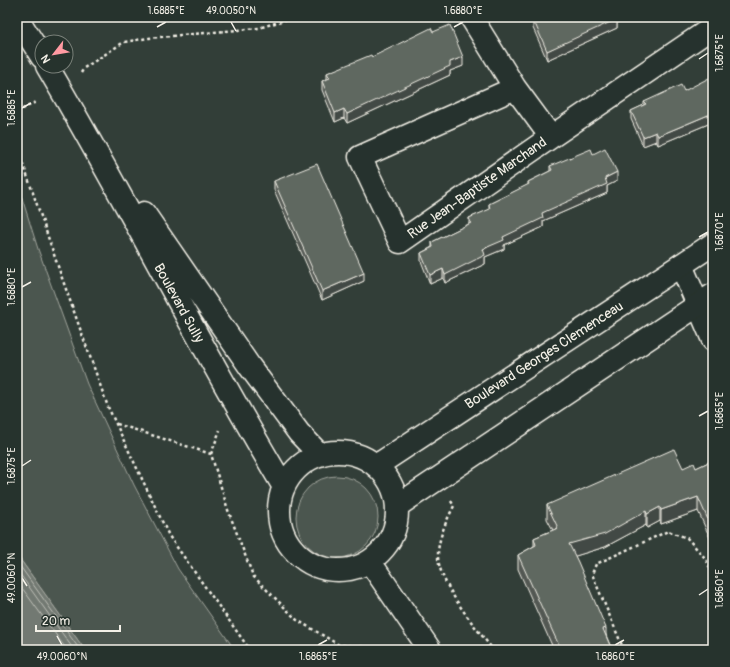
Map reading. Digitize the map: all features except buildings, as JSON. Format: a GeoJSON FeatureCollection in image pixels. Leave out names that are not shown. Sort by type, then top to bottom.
{"type":"FeatureCollection","features":[{"type":"Feature","properties":{"kind":"main road"},"geometry":{"type":"LineString","coordinates":[[471,17],[515,88],[551,137]]}},
{"type":"Feature","properties":{"kind":"main road"},"geometry":{"type":"LineString","coordinates":[[17,18],[34,45]]}},
{"type":"Feature","properties":{"kind":"main road","name":"Rue Jean-Baptiste Marchand"},"geometry":{"type":"LineString","coordinates":[[515,88],[360,156],[400,242],[713,27]]}},
{"type":"Feature","properties":{"kind":"main road","name":"Boulevard Sully"},"geometry":{"type":"LineString","coordinates":[[52,74],[77,117],[233,401],[284,487]]}},
{"type":"Feature","properties":{"kind":"main road","name":"Boulevard Sully"},"geometry":{"type":"LineString","coordinates":[[77,117],[250,367],[299,433],[320,455]]}},
{"type":"Feature","properties":{"kind":"main road","name":"Boulevard Georges Clemenceau"},"geometry":{"type":"LineString","coordinates":[[376,466],[713,244]]}},
{"type":"Feature","properties":{"kind":"main road"},"geometry":{"type":"LineString","coordinates":[[681,265],[705,300],[713,340]]}},
{"type":"Feature","properties":{"kind":"main road"},"geometry":{"type":"LineString","coordinates":[[397,506],[705,300]]}},
{"type":"Feature","properties":{"kind":"main road"},"geometry":{"type":"LineString","coordinates":[[343,452],[361,456],[376,466],[388,479],[396,496],[397,506],[397,515],[393,533],[384,550],[370,562],[352,569],[333,571],[315,566],[299,556],[287,542],[280,524],[279,506],[284,487],[294,471],[308,460],[325,453],[343,452]]}},
{"type":"Feature","properties":{"kind":"main road"},"geometry":{"type":"LineString","coordinates":[[370,562],[430,650]]}},
{"type":"Feature","properties":{"kind":"path"},"geometry":{"type":"LineString","coordinates":[[78,78],[84,68],[124,42],[149,38],[259,28],[294,17]]}},
{"type":"Feature","properties":{"kind":"path"},"geometry":{"type":"LineString","coordinates":[[17,112],[43,98]]}},
{"type":"Feature","properties":{"kind":"path"},"geometry":{"type":"LineString","coordinates":[[17,146],[64,285],[108,407],[117,423],[169,536],[250,650]]}},
{"type":"Feature","properties":{"kind":"path"},"geometry":{"type":"LineString","coordinates":[[117,423],[211,454],[228,510],[253,576],[297,620],[339,645],[398,650]]}},
{"type":"Feature","properties":{"kind":"path"},"geometry":{"type":"LineString","coordinates":[[447,495],[454,506],[447,519],[442,535],[438,556],[441,570],[448,587],[460,606],[491,647],[463,650]]}},
{"type":"Feature","properties":{"kind":"path"},"geometry":{"type":"LineString","coordinates":[[624,650],[592,574],[596,564],[668,531],[687,538],[706,559],[713,576]]}},
{"type":"Feature","properties":{"kind":"path"},"geometry":{"type":"LineString","coordinates":[[338,650],[339,645]]}},
{"type":"Feature","properties":{"kind":"shaded area"},"geometry":{"type":"Polygon","coordinates":[[[17,182],[38,249],[87,384],[134,485],[178,569],[235,650],[85,650],[17,555],[17,182]]]}},
{"type":"Feature","properties":{"kind":"shaded area"},"geometry":{"type":"Polygon","coordinates":[[[337,476],[353,479],[366,488],[375,501],[378,517],[375,533],[366,546],[353,555],[337,558],[321,555],[308,546],[299,533],[296,517],[299,501],[308,488],[321,479],[337,476]]]}},
{"type":"Feature","properties":{"kind":"water"},"geometry":{"type":"Polygon","coordinates":[[[17,555],[85,650],[17,650],[17,555]]]}}]}
